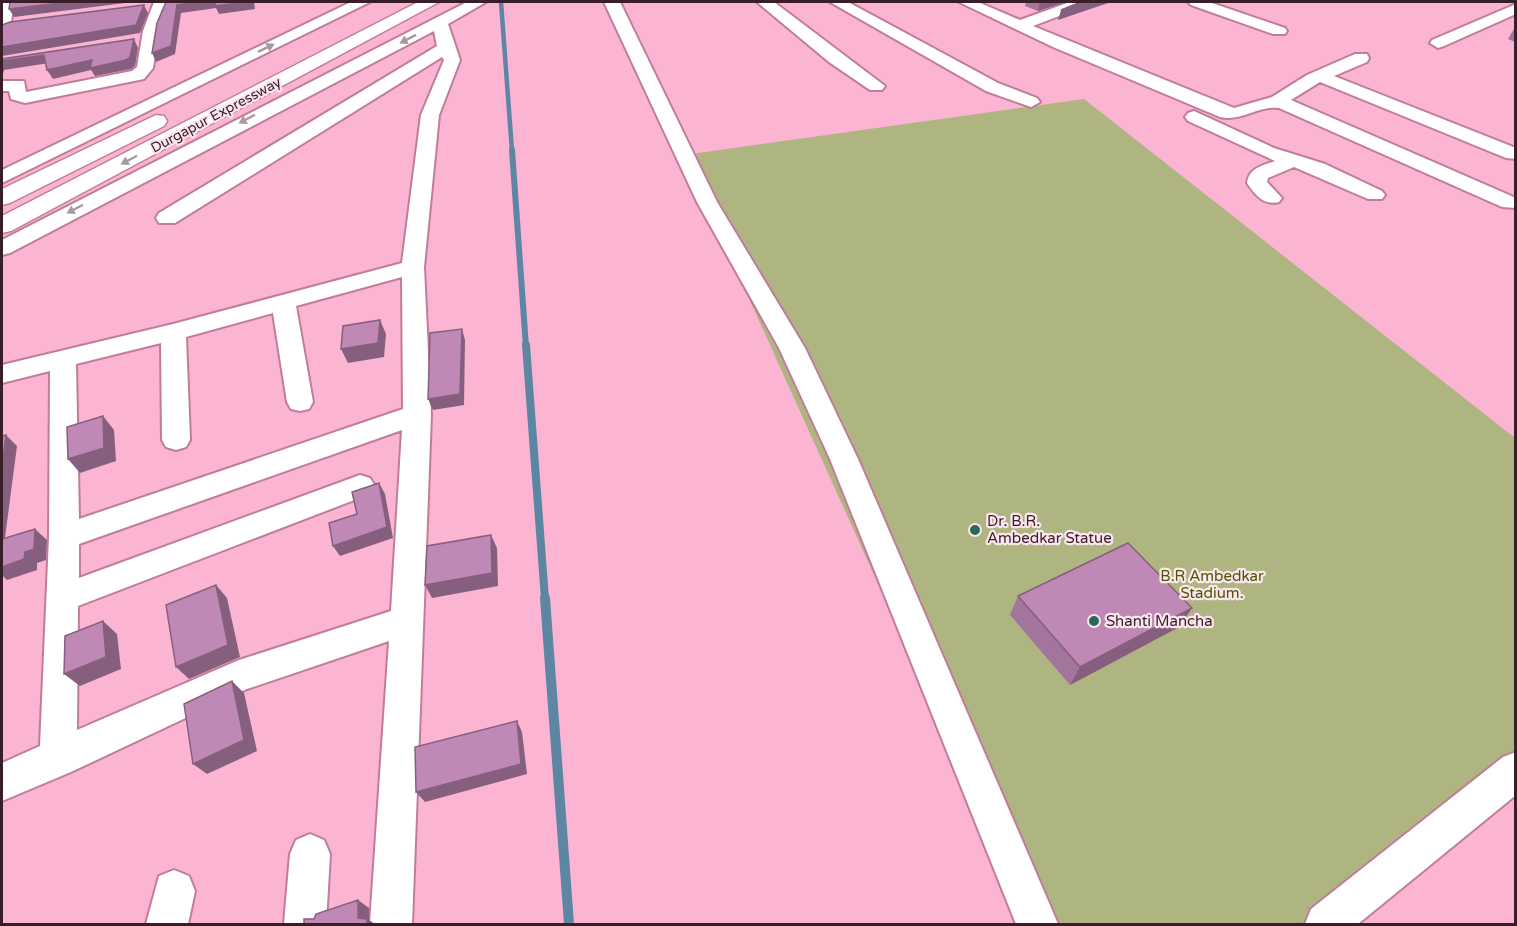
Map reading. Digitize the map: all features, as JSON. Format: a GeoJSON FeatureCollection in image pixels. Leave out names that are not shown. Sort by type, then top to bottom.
{"type":"FeatureCollection","features":[{"type":"Feature","properties":{"kind":"highway","name":"Durgapur Expressway"},"geometry":{"type":"LineString","coordinates":[[2,198],[246,76],[404,2]]}},
{"type":"Feature","properties":{"kind":"highway","name":"Durgapur Expressway"},"geometry":{"type":"LineString","coordinates":[[2,226],[435,12]]}},
{"type":"Feature","properties":{"kind":"street"},"geometry":{"type":"LineString","coordinates":[[6,2],[2,28],[17,23]]}},
{"type":"Feature","properties":{"kind":"street"},"geometry":{"type":"LineString","coordinates":[[2,248],[275,105],[435,12],[478,2]]}},
{"type":"Feature","properties":{"kind":"street"},"geometry":{"type":"LineString","coordinates":[[612,2],[707,202],[792,348],[844,459],[1037,924]]}},
{"type":"Feature","properties":{"kind":"street"},"geometry":{"type":"LineString","coordinates":[[765,2],[838,61],[876,86]]}},
{"type":"Feature","properties":{"kind":"street"},"geometry":{"type":"LineString","coordinates":[[838,2],[981,82],[1030,102]]}},
{"type":"Feature","properties":{"kind":"street"},"geometry":{"type":"LineString","coordinates":[[967,2],[1022,25],[1059,44],[1232,114],[1265,101],[1278,101],[1509,203]]}},
{"type":"Feature","properties":{"kind":"street"},"geometry":{"type":"LineString","coordinates":[[1037,2],[1060,11]]}},
{"type":"Feature","properties":{"kind":"street"},"geometry":{"type":"LineString","coordinates":[[1022,25],[1083,2]]}},
{"type":"Feature","properties":{"kind":"street"},"geometry":{"type":"LineString","coordinates":[[1196,2],[1279,31]]}},
{"type":"Feature","properties":{"kind":"street"},"geometry":{"type":"LineString","coordinates":[[140,7],[161,3]]}},
{"type":"Feature","properties":{"kind":"street"},"geometry":{"type":"LineString","coordinates":[[91,75],[10,86],[18,97],[25,98],[126,79],[144,70],[141,40],[161,3]]}},
{"type":"Feature","properties":{"kind":"street"},"geometry":{"type":"LineString","coordinates":[[2,177],[354,3]]}},
{"type":"Feature","properties":{"kind":"street"},"geometry":{"type":"LineString","coordinates":[[1438,43],[1515,8]]}},
{"type":"Feature","properties":{"kind":"street"},"geometry":{"type":"LineString","coordinates":[[391,924],[397,768],[417,415],[413,267],[430,115],[452,60],[435,12]]}},
{"type":"Feature","properties":{"kind":"street"},"geometry":{"type":"LineString","coordinates":[[167,218],[446,48]]}},
{"type":"Feature","properties":{"kind":"street"},"geometry":{"type":"LineString","coordinates":[[1278,101],[1319,76],[1361,58]]}},
{"type":"Feature","properties":{"kind":"street"},"geometry":{"type":"LineString","coordinates":[[1319,76],[1513,154]]}},
{"type":"Feature","properties":{"kind":"street"},"geometry":{"type":"LineString","coordinates":[[126,79],[185,87]]}},
{"type":"Feature","properties":{"kind":"street"},"geometry":{"type":"LineString","coordinates":[[1165,87],[1172,108],[1267,152],[1318,168],[1375,195]]}},
{"type":"Feature","properties":{"kind":"street"},"geometry":{"type":"LineString","coordinates":[[275,105],[331,118]]}},
{"type":"Feature","properties":{"kind":"street"},"geometry":{"type":"LineString","coordinates":[[1272,198],[1257,183],[1258,175],[1293,160]]}},
{"type":"Feature","properties":{"kind":"street"},"geometry":{"type":"LineString","coordinates":[[2,374],[173,332],[413,267]]}},
{"type":"Feature","properties":{"kind":"street"},"geometry":{"type":"LineString","coordinates":[[284,302],[300,402]]}},
{"type":"Feature","properties":{"kind":"street"},"geometry":{"type":"LineString","coordinates":[[173,332],[176,440]]}},
{"type":"Feature","properties":{"kind":"street"},"geometry":{"type":"LineString","coordinates":[[58,759],[64,537],[63,359]]}},
{"type":"Feature","properties":{"kind":"street"},"geometry":{"type":"LineString","coordinates":[[64,537],[417,415]]}},
{"type":"Feature","properties":{"kind":"street"},"geometry":{"type":"LineString","coordinates":[[63,598],[360,486]]}},
{"type":"Feature","properties":{"kind":"street"},"geometry":{"type":"LineString","coordinates":[[2,782],[58,759],[239,676],[407,620]]}},
{"type":"Feature","properties":{"kind":"street"},"geometry":{"type":"LineString","coordinates":[[1326,924],[1515,770]]}},
{"type":"Feature","properties":{"kind":"street"},"geometry":{"type":"LineString","coordinates":[[305,924],[310,854]]}},
{"type":"Feature","properties":{"kind":"green space","name":"B.R Ambedkar Stadium."},"geometry":{"type":"Polygon","coordinates":[[[1084,99],[1515,438],[1515,784],[1431,865],[1360,924],[1032,924],[684,155],[1084,99]]]}},
{"type":"Feature","properties":{"kind":"building"},"geometry":{"type":"Polygon","coordinates":[[[10,2],[69,2],[9,9],[10,2]]]}},
{"type":"Feature","properties":{"kind":"building"},"geometry":{"type":"Polygon","coordinates":[[[166,2],[201,2],[177,5],[171,46],[152,53],[157,23],[166,2]]]}},
{"type":"Feature","properties":{"kind":"building"},"geometry":{"type":"Polygon","coordinates":[[[215,2],[247,2],[215,6],[215,2]]]}},
{"type":"Feature","properties":{"kind":"building"},"geometry":{"type":"Polygon","coordinates":[[[144,5],[136,25],[2,47],[2,25],[10,22],[144,5]]]}},
{"type":"Feature","properties":{"kind":"building"},"geometry":{"type":"Polygon","coordinates":[[[134,39],[130,57],[126,60],[90,68],[92,60],[47,70],[44,55],[2,61],[2,59],[134,39]]]}},
{"type":"Feature","properties":{"kind":"building"},"geometry":{"type":"Polygon","coordinates":[[[380,320],[378,343],[341,349],[343,326],[380,320]]]}},
{"type":"Feature","properties":{"kind":"building"},"geometry":{"type":"Polygon","coordinates":[[[462,329],[460,394],[428,399],[430,333],[462,329]]]}},
{"type":"Feature","properties":{"kind":"building"},"geometry":{"type":"Polygon","coordinates":[[[103,416],[104,448],[68,459],[67,427],[103,416]]]}},
{"type":"Feature","properties":{"kind":"building"},"geometry":{"type":"Polygon","coordinates":[[[6,435],[2,468],[2,436],[6,435]]]}},
{"type":"Feature","properties":{"kind":"building"},"geometry":{"type":"Polygon","coordinates":[[[379,483],[387,527],[333,546],[329,523],[357,514],[352,492],[379,483]]]}},
{"type":"Feature","properties":{"kind":"building"},"geometry":{"type":"Polygon","coordinates":[[[35,529],[34,549],[25,552],[24,559],[2,567],[2,539],[35,529]]]}},
{"type":"Feature","properties":{"kind":"building"},"geometry":{"type":"Polygon","coordinates":[[[491,535],[492,573],[425,585],[427,546],[491,535]]]}},
{"type":"Feature","properties":{"kind":"building","name":"Shanti Mancha"},"geometry":{"type":"Polygon","coordinates":[[[1128,543],[1192,608],[1080,667],[1018,596],[1128,543]]]}},
{"type":"Feature","properties":{"kind":"building"},"geometry":{"type":"Polygon","coordinates":[[[216,585],[228,645],[176,667],[166,605],[216,585]]]}},
{"type":"Feature","properties":{"kind":"building"},"geometry":{"type":"Polygon","coordinates":[[[103,621],[106,657],[64,674],[65,636],[103,621]]]}},
{"type":"Feature","properties":{"kind":"building"},"geometry":{"type":"Polygon","coordinates":[[[232,681],[244,740],[193,764],[184,704],[232,681]]]}},
{"type":"Feature","properties":{"kind":"building"},"geometry":{"type":"Polygon","coordinates":[[[517,721],[521,764],[416,792],[415,747],[517,721]]]}},
{"type":"Feature","properties":{"kind":"building"},"geometry":{"type":"Polygon","coordinates":[[[358,900],[358,918],[367,919],[367,924],[304,924],[304,919],[314,919],[316,914],[358,900]]]}},
{"type":"Feature","properties":{"kind":"waterway"},"geometry":{"type":"LineString","coordinates":[[501,2],[512,151]]}},
{"type":"Feature","properties":{"kind":"waterway"},"geometry":{"type":"LineString","coordinates":[[512,150],[526,347]]}},
{"type":"Feature","properties":{"kind":"waterway"},"geometry":{"type":"LineString","coordinates":[[526,345],[545,599]]}},
{"type":"Feature","properties":{"kind":"waterway"},"geometry":{"type":"LineString","coordinates":[[545,598],[569,924]]}},
{"type":"Feature","properties":{"kind":"place","name":"Dr. B.R. Ambedkar Statue"},"geometry":{"type":"Point","coordinates":[975,530]}},
{"type":"Feature","properties":{"kind":"place","name":"Shanti Mancha"},"geometry":{"type":"Point","coordinates":[1094,621]}}]}
